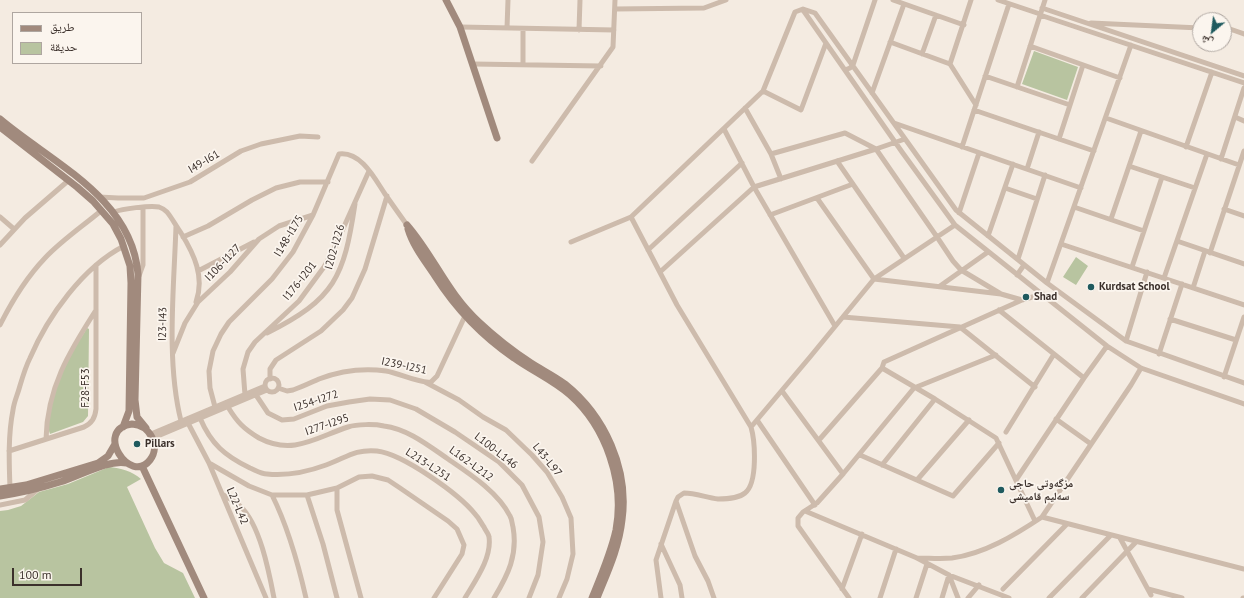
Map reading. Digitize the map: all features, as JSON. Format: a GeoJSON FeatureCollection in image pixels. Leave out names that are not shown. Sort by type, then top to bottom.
{"type":"FeatureCollection","features":[{"type":"Feature","properties":{"kind":"street"},"geometry":{"type":"LineString","coordinates":[[446,0],[460,28],[497,138]]}},
{"type":"Feature","properties":{"kind":"street"},"geometry":{"type":"LineString","coordinates":[[507,28],[508,0]]}},
{"type":"Feature","properties":{"kind":"street"},"geometry":{"type":"LineString","coordinates":[[580,0],[580,30]]}},
{"type":"Feature","properties":{"kind":"street"},"geometry":{"type":"LineString","coordinates":[[532,161],[614,47],[615,0]]}},
{"type":"Feature","properties":{"kind":"street"},"geometry":{"type":"LineString","coordinates":[[615,9],[704,8],[726,0]]}},
{"type":"Feature","properties":{"kind":"street"},"geometry":{"type":"LineString","coordinates":[[845,70],[853,65],[875,0]]}},
{"type":"Feature","properties":{"kind":"street"},"geometry":{"type":"LineString","coordinates":[[893,0],[964,25]]}},
{"type":"Feature","properties":{"kind":"street"},"geometry":{"type":"LineString","coordinates":[[950,64],[972,0]]}},
{"type":"Feature","properties":{"kind":"street"},"geometry":{"type":"LineString","coordinates":[[998,0],[1244,83]]}},
{"type":"Feature","properties":{"kind":"street"},"geometry":{"type":"LineString","coordinates":[[1017,87],[1045,0]]}},
{"type":"Feature","properties":{"kind":"street"},"geometry":{"type":"LineString","coordinates":[[872,93],[904,4]]}},
{"type":"Feature","properties":{"kind":"street"},"geometry":{"type":"LineString","coordinates":[[962,147],[1009,4]]}},
{"type":"Feature","properties":{"kind":"street"},"geometry":{"type":"LineString","coordinates":[[1042,8],[1244,76]]}},
{"type":"Feature","properties":{"kind":"street"},"geometry":{"type":"LineString","coordinates":[[803,9],[955,225],[1106,346],[1141,368],[1244,404]]}},
{"type":"Feature","properties":{"kind":"street"},"geometry":{"type":"LineString","coordinates":[[571,242],[631,217],[763,91],[795,12],[803,9],[815,13],[959,213],[1047,283],[1126,342],[1244,383]]}},
{"type":"Feature","properties":{"kind":"street"},"geometry":{"type":"LineString","coordinates":[[922,54],[936,15]]}},
{"type":"Feature","properties":{"kind":"street"},"geometry":{"type":"LineString","coordinates":[[1086,23],[1192,28]]}},
{"type":"Feature","properties":{"kind":"street"},"geometry":{"type":"LineString","coordinates":[[460,28],[614,30]]}},
{"type":"Feature","properties":{"kind":"street"},"geometry":{"type":"LineString","coordinates":[[523,29],[523,65]]}},
{"type":"Feature","properties":{"kind":"street"},"geometry":{"type":"LineString","coordinates":[[1232,30],[1244,34]]}},
{"type":"Feature","properties":{"kind":"street"},"geometry":{"type":"LineString","coordinates":[[890,42],[950,64],[975,107],[1039,132],[1094,151]]}},
{"type":"Feature","properties":{"kind":"street"},"geometry":{"type":"LineString","coordinates":[[763,91],[800,110],[826,43]]}},
{"type":"Feature","properties":{"kind":"street"},"geometry":{"type":"LineString","coordinates":[[1047,283],[1131,45]]}},
{"type":"Feature","properties":{"kind":"street"},"geometry":{"type":"LineString","coordinates":[[1030,46],[1120,78]]}},
{"type":"Feature","properties":{"kind":"street"},"geometry":{"type":"LineString","coordinates":[[473,64],[600,66]]}},
{"type":"Feature","properties":{"kind":"street"},"geometry":{"type":"LineString","coordinates":[[1058,139],[1083,65]]}},
{"type":"Feature","properties":{"kind":"street"},"geometry":{"type":"LineString","coordinates":[[1186,146],[1212,72]]}},
{"type":"Feature","properties":{"kind":"street"},"geometry":{"type":"LineString","coordinates":[[985,76],[1070,105]]}},
{"type":"Feature","properties":{"kind":"street"},"geometry":{"type":"LineString","coordinates":[[1221,159],[1244,88]]}},
{"type":"Feature","properties":{"kind":"street"},"geometry":{"type":"LineString","coordinates":[[745,108],[771,154],[781,178]]}},
{"type":"Feature","properties":{"kind":"street"},"geometry":{"type":"LineString","coordinates":[[1234,117],[1244,121]]}},
{"type":"Feature","properties":{"kind":"street"},"geometry":{"type":"LineString","coordinates":[[1106,118],[1239,165]]}},
{"type":"Feature","properties":{"kind":"street"},"geometry":{"type":"LineString","coordinates":[[0,119],[80,180],[99,197],[114,212],[123,225],[134,249],[138,280],[135,400],[138,417],[150,433],[155,445],[153,455],[148,462],[142,466],[134,466],[120,456],[115,444]]}},
{"type":"Feature","properties":{"kind":"street"},"geometry":{"type":"LineString","coordinates":[[894,123],[1081,188]]}},
{"type":"Feature","properties":{"kind":"street"},"geometry":{"type":"LineString","coordinates":[[0,127],[69,180],[108,217],[116,229],[124,246],[130,266],[132,283],[129,411],[123,427],[117,434],[115,444],[108,456],[98,463],[26,485],[0,489]]}},
{"type":"Feature","properties":{"kind":"street"},"geometry":{"type":"LineString","coordinates":[[724,129],[754,187],[835,326]]}},
{"type":"Feature","properties":{"kind":"street"},"geometry":{"type":"LineString","coordinates":[[1111,219],[1141,131]]}},
{"type":"Feature","properties":{"kind":"street"},"geometry":{"type":"LineString","coordinates":[[1027,169],[1039,132]]}},
{"type":"Feature","properties":{"kind":"street"},"geometry":{"type":"LineString","coordinates":[[771,154],[845,133],[876,149],[953,261],[961,270],[1001,294]]}},
{"type":"Feature","properties":{"kind":"street","name":"I49-I61"},"geometry":{"type":"LineString","coordinates":[[99,197],[144,198],[190,182],[241,151],[261,144],[300,136],[318,137]]}},
{"type":"Feature","properties":{"kind":"street"},"geometry":{"type":"LineString","coordinates":[[660,272],[754,187],[905,139]]}},
{"type":"Feature","properties":{"kind":"street"},"geometry":{"type":"LineString","coordinates":[[1193,288],[1224,209],[1244,151]]}},
{"type":"Feature","properties":{"kind":"street"},"geometry":{"type":"LineString","coordinates":[[959,213],[979,152]]}},
{"type":"Feature","properties":{"kind":"street","name":"I148-I175"},"geometry":{"type":"LineString","coordinates":[[215,407],[210,388],[209,370],[213,351],[221,334],[229,322],[264,287],[285,263],[300,241],[340,154],[354,157],[363,164],[407,225]]}},
{"type":"Feature","properties":{"kind":"street"},"geometry":{"type":"LineString","coordinates":[[1164,278],[1207,154]]}},
{"type":"Feature","properties":{"kind":"street"},"geometry":{"type":"LineString","coordinates":[[837,161],[904,258]]}},
{"type":"Feature","properties":{"kind":"street"},"geometry":{"type":"LineString","coordinates":[[648,250],[742,163]]}},
{"type":"Feature","properties":{"kind":"street"},"geometry":{"type":"LineString","coordinates":[[988,236],[1013,164]]}},
{"type":"Feature","properties":{"kind":"street"},"geometry":{"type":"LineString","coordinates":[[1129,166],[1195,188]]}},
{"type":"Feature","properties":{"kind":"street","name":"I176-I201"},"geometry":{"type":"LineString","coordinates":[[245,395],[243,373],[244,365],[252,346],[298,301],[324,267],[333,251],[369,171]]}},
{"type":"Feature","properties":{"kind":"street"},"geometry":{"type":"LineString","coordinates":[[1018,259],[1045,175]]}},
{"type":"Feature","properties":{"kind":"street"},"geometry":{"type":"LineString","coordinates":[[1132,267],[1162,177]]}},
{"type":"Feature","properties":{"kind":"street"},"geometry":{"type":"LineString","coordinates":[[0,245],[14,229],[69,180]]}},
{"type":"Feature","properties":{"kind":"street"},"geometry":{"type":"LineString","coordinates":[[183,236],[208,226],[252,200],[276,188],[300,182],[328,182]]}},
{"type":"Feature","properties":{"kind":"street"},"geometry":{"type":"LineString","coordinates":[[770,215],[853,184]]}},
{"type":"Feature","properties":{"kind":"street"},"geometry":{"type":"LineString","coordinates":[[1005,188],[1038,199]]}},
{"type":"Feature","properties":{"kind":"street"},"geometry":{"type":"LineString","coordinates":[[123,427],[129,424],[136,424],[150,433],[188,423],[256,395],[266,388],[267,381],[270,379],[270,369],[276,360],[321,331],[343,310],[352,298],[365,269],[387,196]]}},
{"type":"Feature","properties":{"kind":"street","name":"I202-I226"},"geometry":{"type":"LineString","coordinates":[[263,335],[304,312],[324,295],[334,282],[342,266],[349,244],[356,198]]}},
{"type":"Feature","properties":{"kind":"street"},"geometry":{"type":"LineString","coordinates":[[817,198],[874,278],[1001,294],[1022,300]]}},
{"type":"Feature","properties":{"kind":"street"},"geometry":{"type":"LineString","coordinates":[[108,217],[114,212],[122,209],[156,206],[169,214],[194,256],[198,271],[199,292],[194,307]]}},
{"type":"Feature","properties":{"kind":"street"},"geometry":{"type":"LineString","coordinates":[[1074,207],[1144,231]]}},
{"type":"Feature","properties":{"kind":"street"},"geometry":{"type":"LineString","coordinates":[[138,280],[143,265],[143,208]]}},
{"type":"Feature","properties":{"kind":"street"},"geometry":{"type":"LineString","coordinates":[[1224,209],[1244,216]]}},
{"type":"Feature","properties":{"kind":"street"},"geometry":{"type":"LineString","coordinates":[[0,325],[18,292],[45,258],[102,210]]}},
{"type":"Feature","properties":{"kind":"street","name":"I106-I127"},"geometry":{"type":"LineString","coordinates":[[173,353],[185,323],[194,307],[230,272],[259,239],[279,226],[313,215]]}},
{"type":"Feature","properties":{"kind":"street"},"geometry":{"type":"LineString","coordinates":[[0,217],[14,229]]}},
{"type":"Feature","properties":{"kind":"street"},"geometry":{"type":"LineString","coordinates":[[631,217],[677,305],[751,427],[754,439],[753,473],[751,483],[746,492],[736,497],[720,499],[684,493],[678,497],[656,560],[661,598]]}},
{"type":"Feature","properties":{"kind":"street"},"geometry":{"type":"LineString","coordinates":[[407,225],[414,243],[452,302],[467,314],[506,352],[569,395],[586,412],[601,437],[614,473],[618,499],[616,530],[597,598]]}},
{"type":"Feature","properties":{"kind":"street"},"geometry":{"type":"LineString","coordinates":[[751,427],[874,278],[955,225]]}},
{"type":"Feature","properties":{"kind":"street","name":"I23-I43"},"geometry":{"type":"LineString","coordinates":[[176,226],[173,353],[175,392],[181,421]]}},
{"type":"Feature","properties":{"kind":"street"},"geometry":{"type":"LineString","coordinates":[[198,271],[259,239]]}},
{"type":"Feature","properties":{"kind":"street"},"geometry":{"type":"LineString","coordinates":[[1176,241],[1244,263]]}},
{"type":"Feature","properties":{"kind":"street"},"geometry":{"type":"LineString","coordinates":[[1061,244],[1244,305]]}},
{"type":"Feature","properties":{"kind":"street"},"geometry":{"type":"LineString","coordinates":[[10,488],[9,451],[13,409],[30,357],[61,304],[96,266],[108,255],[124,246]]}},
{"type":"Feature","properties":{"kind":"street"},"geometry":{"type":"LineString","coordinates":[[940,286],[988,252]]}},
{"type":"Feature","properties":{"kind":"street"},"geometry":{"type":"LineString","coordinates":[[1017,275],[1024,265]]}},
{"type":"Feature","properties":{"kind":"street","name":"F28-F53"},"geometry":{"type":"LineString","coordinates":[[9,451],[84,427],[92,422],[95,416],[96,266]]}},
{"type":"Feature","properties":{"kind":"street"},"geometry":{"type":"LineString","coordinates":[[1126,342],[1147,272]]}},
{"type":"Feature","properties":{"kind":"street"},"geometry":{"type":"LineString","coordinates":[[1159,354],[1182,284]]}},
{"type":"Feature","properties":{"kind":"street"},"geometry":{"type":"LineString","coordinates":[[818,440],[882,368],[884,362],[1022,300],[1042,294]]}},
{"type":"Feature","properties":{"kind":"street"},"geometry":{"type":"LineString","coordinates":[[46,440],[48,412],[62,368],[72,348],[96,309]]}},
{"type":"Feature","properties":{"kind":"street"},"geometry":{"type":"LineString","coordinates":[[999,310],[1084,378]]}},
{"type":"Feature","properties":{"kind":"street","name":"I239-I251"},"geometry":{"type":"LineString","coordinates":[[278,388],[286,391],[293,390],[332,374],[359,370],[393,372],[425,382],[433,381],[437,376],[467,314]]}},
{"type":"Feature","properties":{"kind":"street"},"geometry":{"type":"LineString","coordinates":[[843,316],[960,327],[1034,387]]}},
{"type":"Feature","properties":{"kind":"street"},"geometry":{"type":"LineString","coordinates":[[1224,377],[1244,317]]}},
{"type":"Feature","properties":{"kind":"street"},"geometry":{"type":"LineString","coordinates":[[1170,319],[1236,340]]}},
{"type":"Feature","properties":{"kind":"street"},"geometry":{"type":"LineString","coordinates":[[1016,480],[1106,346]]}},
{"type":"Feature","properties":{"kind":"street"},"geometry":{"type":"LineString","coordinates":[[1006,432],[1054,354]]}},
{"type":"Feature","properties":{"kind":"street"},"geometry":{"type":"LineString","coordinates":[[849,598],[798,526],[798,518],[805,511],[815,505],[860,455],[914,388],[996,355]]}},
{"type":"Feature","properties":{"kind":"street"},"geometry":{"type":"LineString","coordinates":[[882,368],[935,399],[996,438],[1035,522]]}},
{"type":"Feature","properties":{"kind":"street"},"geometry":{"type":"LineString","coordinates":[[917,558],[951,558],[966,555],[990,547],[1042,517],[1141,368]]}},
{"type":"Feature","properties":{"kind":"street"},"geometry":{"type":"LineString","coordinates":[[150,433],[266,388],[274,392],[278,388],[278,384],[276,381],[270,379]]}},
{"type":"Feature","properties":{"kind":"street","name":"L43-L97"},"geometry":{"type":"LineString","coordinates":[[425,382],[459,400],[483,417],[506,430],[532,455],[546,472],[562,497],[571,518],[573,554],[567,579],[559,598]]}},
{"type":"Feature","properties":{"kind":"street"},"geometry":{"type":"LineString","coordinates":[[782,391],[843,474]]}},
{"type":"Feature","properties":{"kind":"street","name":"I254-I272"},"geometry":{"type":"LineString","coordinates":[[256,395],[268,413],[282,420],[294,419],[327,406],[370,399],[390,400],[416,409]]}},
{"type":"Feature","properties":{"kind":"street"},"geometry":{"type":"LineString","coordinates":[[882,464],[935,399]]}},
{"type":"Feature","properties":{"kind":"street","name":"I277-I295"},"geometry":{"type":"LineString","coordinates":[[228,407],[235,420],[246,430],[269,443],[290,446],[306,443],[349,426],[357,425],[384,426],[396,429],[421,440]]}},
{"type":"Feature","properties":{"kind":"street","name":"L100-L146"},"geometry":{"type":"LineString","coordinates":[[416,409],[455,432],[499,462],[522,485],[539,517],[543,542],[538,574],[529,598]]}},
{"type":"Feature","properties":{"kind":"street","name":"L213-L251"},"geometry":{"type":"LineString","coordinates":[[200,418],[205,430],[216,446],[235,461],[266,474],[300,473],[327,465],[349,454],[362,451],[379,451],[400,458],[433,479],[458,497],[475,514],[490,536],[488,556],[478,577],[465,598]]}},
{"type":"Feature","properties":{"kind":"street"},"geometry":{"type":"LineString","coordinates":[[1056,419],[1091,444]]}},
{"type":"Feature","properties":{"kind":"street"},"geometry":{"type":"LineString","coordinates":[[757,420],[815,505]]}},
{"type":"Feature","properties":{"kind":"street"},"geometry":{"type":"LineString","coordinates":[[918,480],[969,420]]}},
{"type":"Feature","properties":{"kind":"street","name":"L22-L42"},"geometry":{"type":"LineString","coordinates":[[188,423],[209,463],[266,598]]}},
{"type":"Feature","properties":{"kind":"street","name":"L162-L212"},"geometry":{"type":"LineString","coordinates":[[421,440],[485,486],[511,516],[515,536],[513,560],[504,581],[494,598]]}},
{"type":"Feature","properties":{"kind":"street"},"geometry":{"type":"LineString","coordinates":[[860,455],[953,496],[999,444]]}},
{"type":"Feature","properties":{"kind":"street"},"geometry":{"type":"LineString","coordinates":[[0,496],[39,488],[70,479],[113,462],[128,463]]}},
{"type":"Feature","properties":{"kind":"street"},"geometry":{"type":"LineString","coordinates":[[209,463],[249,486],[272,495],[307,495],[337,488],[359,477],[372,476],[380,477],[400,488],[448,521],[457,529],[464,545],[462,554],[434,598]]}},
{"type":"Feature","properties":{"kind":"street"},"geometry":{"type":"LineString","coordinates":[[142,466],[204,598]]}},
{"type":"Feature","properties":{"kind":"street"},"geometry":{"type":"LineString","coordinates":[[0,505],[25,500],[39,488]]}},
{"type":"Feature","properties":{"kind":"street"},"geometry":{"type":"LineString","coordinates":[[337,488],[337,510],[362,598]]}},
{"type":"Feature","properties":{"kind":"street"},"geometry":{"type":"LineString","coordinates":[[221,494],[241,506],[253,524],[262,548],[274,598]]}},
{"type":"Feature","properties":{"kind":"street"},"geometry":{"type":"LineString","coordinates":[[272,495],[281,513],[297,562],[306,598]]}},
{"type":"Feature","properties":{"kind":"street"},"geometry":{"type":"LineString","coordinates":[[307,495],[320,532],[337,598]]}},
{"type":"Feature","properties":{"kind":"street"},"geometry":{"type":"LineString","coordinates":[[676,501],[695,556],[708,581],[714,598]]}},
{"type":"Feature","properties":{"kind":"street"},"geometry":{"type":"LineString","coordinates":[[805,511],[917,558],[949,575],[1009,598]]}},
{"type":"Feature","properties":{"kind":"street"},"geometry":{"type":"LineString","coordinates":[[1042,517],[1244,569]]}},
{"type":"Feature","properties":{"kind":"street"},"geometry":{"type":"LineString","coordinates":[[1003,589],[1067,524]]}},
{"type":"Feature","properties":{"kind":"street"},"geometry":{"type":"LineString","coordinates":[[842,589],[862,534]]}},
{"type":"Feature","properties":{"kind":"street"},"geometry":{"type":"LineString","coordinates":[[1049,598],[1111,535]]}},
{"type":"Feature","properties":{"kind":"street"},"geometry":{"type":"LineString","coordinates":[[1120,538],[1151,595]]}},
{"type":"Feature","properties":{"kind":"street"},"geometry":{"type":"LineString","coordinates":[[1082,598],[1136,542]]}},
{"type":"Feature","properties":{"kind":"street"},"geometry":{"type":"LineString","coordinates":[[662,544],[680,585],[682,598]]}},
{"type":"Feature","properties":{"kind":"street"},"geometry":{"type":"LineString","coordinates":[[880,598],[896,549]]}},
{"type":"Feature","properties":{"kind":"street"},"geometry":{"type":"LineString","coordinates":[[916,598],[927,564]]}},
{"type":"Feature","properties":{"kind":"street"},"geometry":{"type":"LineString","coordinates":[[942,598],[949,575]]}},
{"type":"Feature","properties":{"kind":"street"},"geometry":{"type":"LineString","coordinates":[[949,575],[958,598]]}},
{"type":"Feature","properties":{"kind":"street"},"geometry":{"type":"LineString","coordinates":[[592,598],[603,576]]}},
{"type":"Feature","properties":{"kind":"street"},"geometry":{"type":"LineString","coordinates":[[968,598],[979,586]]}},
{"type":"Feature","properties":{"kind":"street"},"geometry":{"type":"LineString","coordinates":[[1148,589],[1182,598]]}},
{"type":"Feature","properties":{"kind":"green space"},"geometry":{"type":"Polygon","coordinates":[[[1034,51],[1078,67],[1067,100],[1022,84],[1034,51]]]}},
{"type":"Feature","properties":{"kind":"green space"},"geometry":{"type":"Polygon","coordinates":[[[1076,257],[1088,266],[1076,285],[1063,277],[1076,257]]]}},
{"type":"Feature","properties":{"kind":"green space"},"geometry":{"type":"Polygon","coordinates":[[[87,328],[89,329],[88,416],[83,422],[50,434],[49,420],[59,379],[67,360],[87,328]]]}},
{"type":"Feature","properties":{"kind":"green space"},"geometry":{"type":"Polygon","coordinates":[[[109,467],[126,470],[141,479],[127,487],[155,548],[164,563],[183,573],[195,598],[0,598],[0,511],[21,506],[39,492],[68,484],[109,467]]]}},
{"type":"Feature","properties":{"kind":"place","name":"Kurdsat School"},"geometry":{"type":"Point","coordinates":[1091,287]}},
{"type":"Feature","properties":{"kind":"place","name":"Shad"},"geometry":{"type":"Point","coordinates":[1026,297]}},
{"type":"Feature","properties":{"kind":"place","name":"Pillars"},"geometry":{"type":"Point","coordinates":[137,444]}},
{"type":"Feature","properties":{"kind":"place","name":"مزگەوتی حاجی سەلیم قامیشی"},"geometry":{"type":"Point","coordinates":[1001,490]}}]}
